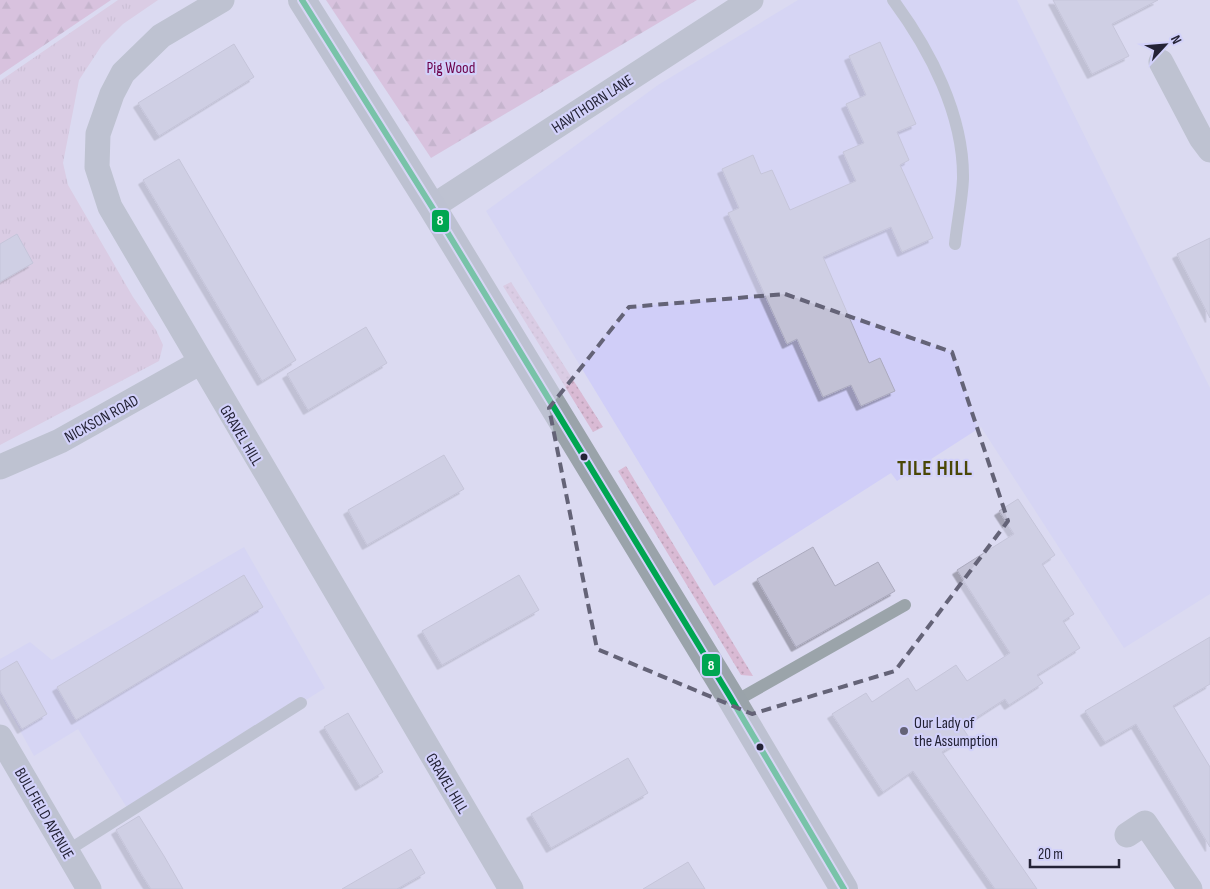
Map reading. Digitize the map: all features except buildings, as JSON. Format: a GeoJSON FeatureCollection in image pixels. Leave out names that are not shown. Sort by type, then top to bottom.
{"type":"FeatureCollection","features":[{"type":"Feature","properties":{"kind":"main road"},"geometry":{"type":"LineString","coordinates":[[302,0],[432,207],[734,702],[844,889]]}},
{"type":"Feature","properties":{"kind":"street","name":"GRAVEL HILL"},"geometry":{"type":"LineString","coordinates":[[222,0],[161,36],[123,73],[112,94],[98,134],[97,168],[110,207],[502,886]]}},
{"type":"Feature","properties":{"kind":"street","name":"HAWTHORN LANE"},"geometry":{"type":"LineString","coordinates":[[432,207],[751,0]]}},
{"type":"Feature","properties":{"kind":"street"},"geometry":{"type":"LineString","coordinates":[[1161,62],[1201,138],[1210,150]]}},
{"type":"Feature","properties":{"kind":"street","name":"NICKSON ROAD"},"geometry":{"type":"LineString","coordinates":[[0,467],[60,441],[200,363]]}},
{"type":"Feature","properties":{"kind":"street","name":"BULLFIELD AVENUE"},"geometry":{"type":"LineString","coordinates":[[0,737],[89,889]]}},
{"type":"Feature","properties":{"kind":"street"},"geometry":{"type":"LineString","coordinates":[[1127,835],[1145,823],[1190,889]]}},
{"type":"Feature","properties":{"kind":"lane"},"geometry":{"type":"LineString","coordinates":[[893,0],[915,29],[939,80],[957,125],[963,179],[955,244]]}},
{"type":"Feature","properties":{"kind":"lane"},"geometry":{"type":"LineString","coordinates":[[734,702],[905,605]]}},
{"type":"Feature","properties":{"kind":"lane"},"geometry":{"type":"LineString","coordinates":[[67,851],[301,704]]}},
{"type":"Feature","properties":{"kind":"highlighted area"},"geometry":{"type":"Polygon","coordinates":[[[785,294],[952,352],[1008,521],[895,671],[752,714],[597,649],[549,408],[629,307],[785,294]]]}},
{"type":"Feature","properties":{"kind":"shaded area"},"geometry":{"type":"Polygon","coordinates":[[[798,0],[1017,0],[1210,388],[1210,594],[1124,648],[981,427],[897,481],[891,473],[714,586],[486,211],[658,85],[798,0]]]}},
{"type":"Feature","properties":{"kind":"shaded area"},"geometry":{"type":"Polygon","coordinates":[[[244,547],[325,688],[129,811],[78,729],[34,756],[0,694],[0,659],[30,642],[52,660],[244,547]]]}},
{"type":"Feature","properties":{"kind":"green space"},"geometry":{"type":"Polygon","coordinates":[[[0,0],[111,0],[0,75],[0,0]]]}},
{"type":"Feature","properties":{"kind":"green space"},"geometry":{"type":"Polygon","coordinates":[[[118,0],[158,0],[123,24],[102,45],[79,80],[63,163],[68,185],[133,297],[156,330],[163,345],[159,361],[0,445],[0,81],[118,0]]]}},
{"type":"Feature","properties":{"kind":"green space","name":"Pig Wood"},"geometry":{"type":"Polygon","coordinates":[[[326,0],[697,0],[431,158],[326,0]]]}},
{"type":"Feature","properties":{"kind":"green space"},"geometry":{"type":"Polygon","coordinates":[[[511,282],[603,427],[593,432],[503,286],[511,282]]]}},
{"type":"Feature","properties":{"kind":"green space"},"geometry":{"type":"Polygon","coordinates":[[[626,466],[753,676],[741,675],[618,471],[626,466]]]}},
{"type":"Feature","properties":{"kind":"transit line","name":"8"},"geometry":{"type":"LineString","coordinates":[[302,0],[432,207],[729,695],[844,889]]}},
{"type":"Feature","properties":{"kind":"place","name":"Our Lady of the Assumption"},"geometry":{"type":"Point","coordinates":[904,731]}},
{"type":"Feature","properties":{"kind":"district","name":"TILE HILL"},"geometry":{"type":"Point","coordinates":[935,468]}}]}
